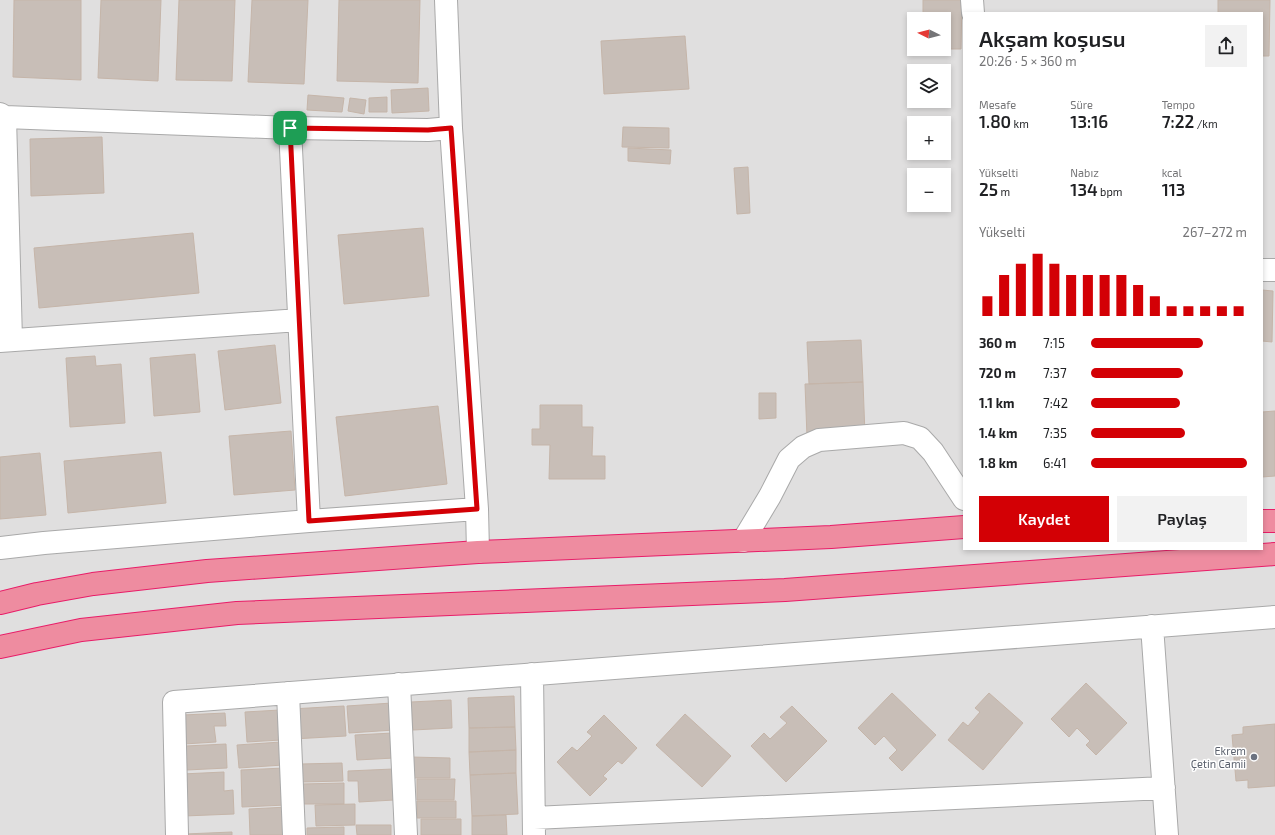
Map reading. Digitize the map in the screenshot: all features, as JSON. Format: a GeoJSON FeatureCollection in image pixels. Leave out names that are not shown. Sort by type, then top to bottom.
{"type":"FeatureCollection","features":[{"type":"Feature","properties":{"kind":"highway"},"geometry":{"type":"LineString","coordinates":[[1263,521],[1275,521]]}},
{"type":"Feature","properties":{"kind":"highway"},"geometry":{"type":"LineString","coordinates":[[0,603],[37,594],[93,584],[200,572],[478,552],[831,537],[963,527]]}},
{"type":"Feature","properties":{"kind":"highway"},"geometry":{"type":"LineString","coordinates":[[0,647],[80,630],[237,613],[785,590],[1275,554]]}},
{"type":"Feature","properties":{"kind":"street"},"geometry":{"type":"LineString","coordinates":[[446,0],[451,128],[477,509],[478,552]]}},
{"type":"Feature","properties":{"kind":"street"},"geometry":{"type":"LineString","coordinates":[[972,0],[973,12]]}},
{"type":"Feature","properties":{"kind":"street"},"geometry":{"type":"LineString","coordinates":[[299,320],[5,340],[2,115],[290,128],[428,130],[451,128]]}},
{"type":"Feature","properties":{"kind":"street"},"geometry":{"type":"LineString","coordinates":[[290,128],[309,521]]}},
{"type":"Feature","properties":{"kind":"street"},"geometry":{"type":"LineString","coordinates":[[1263,270],[1275,270]]}},
{"type":"Feature","properties":{"kind":"street"},"geometry":{"type":"LineString","coordinates":[[743,541],[770,496],[789,459],[803,446],[819,440],[904,433],[920,438],[932,452],[963,498]]}},
{"type":"Feature","properties":{"kind":"street"},"geometry":{"type":"LineString","coordinates":[[0,548],[44,542],[477,509]]}},
{"type":"Feature","properties":{"kind":"street"},"geometry":{"type":"LineString","coordinates":[[177,835],[174,702],[1275,617]]}},
{"type":"Feature","properties":{"kind":"street"},"geometry":{"type":"LineString","coordinates":[[1152,626],[1167,835]]}},
{"type":"Feature","properties":{"kind":"street"},"geometry":{"type":"LineString","coordinates":[[532,674],[534,827],[1164,788]]}},
{"type":"Feature","properties":{"kind":"street"},"geometry":{"type":"LineString","coordinates":[[399,684],[406,835]]}},
{"type":"Feature","properties":{"kind":"street"},"geometry":{"type":"LineString","coordinates":[[288,693],[294,835]]}},
{"type":"Feature","properties":{"kind":"shaded area"},"geometry":{"type":"Polygon","coordinates":[[[0,0],[1275,0],[1275,835],[0,835],[0,0]]]}},
{"type":"Feature","properties":{"kind":"building"},"geometry":{"type":"Polygon","coordinates":[[[14,0],[81,0],[81,80],[13,77],[14,0]]]}},
{"type":"Feature","properties":{"kind":"building"},"geometry":{"type":"Polygon","coordinates":[[[101,0],[161,0],[158,81],[98,78],[101,0]]]}},
{"type":"Feature","properties":{"kind":"building"},"geometry":{"type":"Polygon","coordinates":[[[179,0],[235,0],[232,81],[176,80],[179,0]]]}},
{"type":"Feature","properties":{"kind":"building"},"geometry":{"type":"Polygon","coordinates":[[[252,0],[308,0],[304,84],[248,82],[252,0]]]}},
{"type":"Feature","properties":{"kind":"building"},"geometry":{"type":"Polygon","coordinates":[[[339,0],[420,0],[418,83],[337,81],[339,0]]]}},
{"type":"Feature","properties":{"kind":"building"},"geometry":{"type":"Polygon","coordinates":[[[923,0],[962,0],[961,49],[951,49],[951,12],[923,12],[923,0]]]}},
{"type":"Feature","properties":{"kind":"building"},"geometry":{"type":"Polygon","coordinates":[[[1218,0],[1270,0],[1269,56],[1263,56],[1263,12],[1218,12],[1218,0]]]}},
{"type":"Feature","properties":{"kind":"building"},"geometry":{"type":"Polygon","coordinates":[[[685,36],[689,89],[604,94],[601,41],[685,36]]]}},
{"type":"Feature","properties":{"kind":"building"},"geometry":{"type":"Polygon","coordinates":[[[428,88],[429,111],[392,113],[391,90],[428,88]]]}},
{"type":"Feature","properties":{"kind":"building"},"geometry":{"type":"Polygon","coordinates":[[[308,95],[344,98],[342,112],[307,110],[308,95]]]}},
{"type":"Feature","properties":{"kind":"building"},"geometry":{"type":"Polygon","coordinates":[[[387,97],[387,112],[369,112],[369,98],[387,97]]]}},
{"type":"Feature","properties":{"kind":"building"},"geometry":{"type":"Polygon","coordinates":[[[350,98],[366,100],[364,114],[348,111],[350,98]]]}},
{"type":"Feature","properties":{"kind":"building"},"geometry":{"type":"Polygon","coordinates":[[[623,127],[669,128],[669,148],[622,147],[623,127]]]}},
{"type":"Feature","properties":{"kind":"building"},"geometry":{"type":"Polygon","coordinates":[[[102,137],[104,193],[31,196],[30,139],[102,137]]]}},
{"type":"Feature","properties":{"kind":"building"},"geometry":{"type":"Polygon","coordinates":[[[628,148],[671,150],[670,164],[628,161],[628,148]]]}},
{"type":"Feature","properties":{"kind":"building"},"geometry":{"type":"Polygon","coordinates":[[[748,167],[750,213],[737,214],[734,168],[748,167]]]}},
{"type":"Feature","properties":{"kind":"building"},"geometry":{"type":"Polygon","coordinates":[[[423,228],[429,296],[344,304],[338,235],[423,228]]]}},
{"type":"Feature","properties":{"kind":"building"},"geometry":{"type":"Polygon","coordinates":[[[193,233],[199,293],[39,308],[34,248],[193,233]]]}},
{"type":"Feature","properties":{"kind":"building"},"geometry":{"type":"Polygon","coordinates":[[[1263,290],[1273,291],[1272,342],[1263,341],[1263,290]]]}},
{"type":"Feature","properties":{"kind":"building"},"geometry":{"type":"Polygon","coordinates":[[[861,340],[863,382],[809,384],[807,342],[861,340]]]}},
{"type":"Feature","properties":{"kind":"building"},"geometry":{"type":"Polygon","coordinates":[[[275,345],[281,403],[225,410],[218,351],[275,345]]]}},
{"type":"Feature","properties":{"kind":"building"},"geometry":{"type":"Polygon","coordinates":[[[195,354],[200,412],[154,416],[150,358],[195,354]]]}},
{"type":"Feature","properties":{"kind":"building"},"geometry":{"type":"Polygon","coordinates":[[[95,356],[96,366],[121,364],[125,423],[70,427],[66,358],[95,356]]]}},
{"type":"Feature","properties":{"kind":"building"},"geometry":{"type":"Polygon","coordinates":[[[863,382],[865,435],[807,437],[805,384],[863,382]]]}},
{"type":"Feature","properties":{"kind":"building"},"geometry":{"type":"Polygon","coordinates":[[[759,393],[776,393],[776,418],[759,419],[759,393]]]}},
{"type":"Feature","properties":{"kind":"building"},"geometry":{"type":"Polygon","coordinates":[[[540,405],[582,405],[582,427],[593,427],[592,456],[605,456],[605,479],[549,479],[550,445],[532,445],[532,429],[540,429],[540,405]]]}},
{"type":"Feature","properties":{"kind":"building"},"geometry":{"type":"Polygon","coordinates":[[[438,406],[447,484],[345,496],[336,417],[438,406]]]}},
{"type":"Feature","properties":{"kind":"building"},"geometry":{"type":"Polygon","coordinates":[[[1275,411],[1275,476],[1263,477],[1263,412],[1275,411]]]}},
{"type":"Feature","properties":{"kind":"building"},"geometry":{"type":"Polygon","coordinates":[[[291,431],[295,490],[234,495],[229,436],[291,431]]]}},
{"type":"Feature","properties":{"kind":"building"},"geometry":{"type":"Polygon","coordinates":[[[161,452],[166,503],[68,513],[64,461],[161,452]]]}},
{"type":"Feature","properties":{"kind":"building"},"geometry":{"type":"Polygon","coordinates":[[[40,453],[46,515],[0,519],[0,457],[40,453]]]}},
{"type":"Feature","properties":{"kind":"building"},"geometry":{"type":"Polygon","coordinates":[[[1086,683],[1127,723],[1096,755],[1086,745],[1090,741],[1077,728],[1069,737],[1051,719],[1086,683]]]}},
{"type":"Feature","properties":{"kind":"building"},"geometry":{"type":"Polygon","coordinates":[[[892,693],[936,735],[902,771],[889,758],[897,750],[884,736],[875,745],[858,728],[892,693]]]}},
{"type":"Feature","properties":{"kind":"building"},"geometry":{"type":"Polygon","coordinates":[[[989,693],[1023,723],[983,770],[948,740],[963,722],[968,726],[980,712],[975,708],[989,693]]]}},
{"type":"Feature","properties":{"kind":"building"},"geometry":{"type":"Polygon","coordinates":[[[514,696],[515,727],[469,728],[468,698],[514,696]]]}},
{"type":"Feature","properties":{"kind":"building"},"geometry":{"type":"Polygon","coordinates":[[[451,700],[452,728],[413,730],[411,702],[451,700]]]}},
{"type":"Feature","properties":{"kind":"building"},"geometry":{"type":"Polygon","coordinates":[[[392,703],[394,730],[349,733],[347,706],[392,703]]]}},
{"type":"Feature","properties":{"kind":"building"},"geometry":{"type":"Polygon","coordinates":[[[344,706],[346,736],[293,739],[291,709],[344,706]]]}},
{"type":"Feature","properties":{"kind":"building"},"geometry":{"type":"Polygon","coordinates":[[[792,706],[827,741],[786,782],[751,746],[764,733],[770,739],[787,723],[780,717],[792,706]]]}},
{"type":"Feature","properties":{"kind":"building"},"geometry":{"type":"Polygon","coordinates":[[[280,710],[281,740],[247,742],[245,712],[280,710]]]}},
{"type":"Feature","properties":{"kind":"building"},"geometry":{"type":"Polygon","coordinates":[[[225,713],[226,726],[214,726],[216,742],[184,744],[183,715],[225,713]]]}},
{"type":"Feature","properties":{"kind":"building"},"geometry":{"type":"Polygon","coordinates":[[[685,714],[731,756],[702,787],[656,745],[685,714]]]}},
{"type":"Feature","properties":{"kind":"building"},"geometry":{"type":"Polygon","coordinates":[[[604,715],[637,748],[622,764],[618,761],[603,776],[607,779],[590,796],[557,762],[572,747],[577,751],[592,736],[587,732],[604,715]]]}},
{"type":"Feature","properties":{"kind":"building","name":"Ekrem Çetin Camii"},"geometry":{"type":"Polygon","coordinates":[[[1275,724],[1275,786],[1248,788],[1248,780],[1236,781],[1232,735],[1243,734],[1243,727],[1275,724]]]}},
{"type":"Feature","properties":{"kind":"building"},"geometry":{"type":"Polygon","coordinates":[[[515,727],[516,750],[469,752],[469,728],[515,727]]]}},
{"type":"Feature","properties":{"kind":"building"},"geometry":{"type":"Polygon","coordinates":[[[393,733],[394,758],[357,760],[355,735],[393,733]]]}},
{"type":"Feature","properties":{"kind":"building"},"geometry":{"type":"Polygon","coordinates":[[[281,742],[283,765],[239,768],[237,745],[281,742]]]}},
{"type":"Feature","properties":{"kind":"building"},"geometry":{"type":"Polygon","coordinates":[[[226,744],[227,768],[187,770],[186,746],[226,744]]]}},
{"type":"Feature","properties":{"kind":"building"},"geometry":{"type":"Polygon","coordinates":[[[516,750],[516,773],[470,775],[469,752],[516,750]]]}},
{"type":"Feature","properties":{"kind":"building"},"geometry":{"type":"Polygon","coordinates":[[[411,757],[450,758],[450,778],[411,778],[411,757]]]}},
{"type":"Feature","properties":{"kind":"building"},"geometry":{"type":"Polygon","coordinates":[[[342,763],[343,781],[301,782],[301,764],[342,763]]]}},
{"type":"Feature","properties":{"kind":"building"},"geometry":{"type":"Polygon","coordinates":[[[284,768],[286,805],[242,807],[241,770],[284,768]]]}},
{"type":"Feature","properties":{"kind":"building"},"geometry":{"type":"Polygon","coordinates":[[[393,769],[394,800],[359,802],[358,781],[348,781],[348,771],[393,769]]]}},
{"type":"Feature","properties":{"kind":"building"},"geometry":{"type":"Polygon","coordinates":[[[224,772],[224,791],[233,790],[234,814],[184,816],[182,774],[224,772]]]}},
{"type":"Feature","properties":{"kind":"building"},"geometry":{"type":"Polygon","coordinates":[[[516,773],[518,814],[472,816],[470,775],[516,773]]]}},
{"type":"Feature","properties":{"kind":"building"},"geometry":{"type":"Polygon","coordinates":[[[417,779],[455,779],[454,800],[417,800],[417,779]]]}},
{"type":"Feature","properties":{"kind":"building"},"geometry":{"type":"Polygon","coordinates":[[[344,783],[344,804],[302,804],[302,784],[344,783]]]}},
{"type":"Feature","properties":{"kind":"building"},"geometry":{"type":"Polygon","coordinates":[[[417,801],[456,801],[456,818],[417,818],[417,801]]]}},
{"type":"Feature","properties":{"kind":"building"},"geometry":{"type":"Polygon","coordinates":[[[355,804],[355,825],[316,826],[315,805],[355,804]]]}},
{"type":"Feature","properties":{"kind":"building"},"geometry":{"type":"Polygon","coordinates":[[[288,807],[290,835],[250,835],[249,809],[288,807]]]}},
{"type":"Feature","properties":{"kind":"building"},"geometry":{"type":"Polygon","coordinates":[[[506,815],[507,835],[472,835],[472,816],[506,815]]]}},
{"type":"Feature","properties":{"kind":"building"},"geometry":{"type":"Polygon","coordinates":[[[421,819],[461,819],[461,835],[421,835],[421,819]]]}},
{"type":"Feature","properties":{"kind":"building"},"geometry":{"type":"Polygon","coordinates":[[[356,825],[391,825],[391,835],[357,835],[356,825]]]}},
{"type":"Feature","properties":{"kind":"building"},"geometry":{"type":"Polygon","coordinates":[[[344,827],[344,835],[307,835],[307,828],[344,827]]]}},
{"type":"Feature","properties":{"kind":"building"},"geometry":{"type":"Polygon","coordinates":[[[232,832],[232,835],[185,835],[185,834],[232,832]]]}},
{"type":"Feature","properties":{"kind":"place","name":"Ekrem Çetin Camii"},"geometry":{"type":"Point","coordinates":[1254,757]}},
{"type":"Feature","properties":{"kind":"route"},"geometry":{"type":"LineString","coordinates":[[290,128],[428,130],[451,128],[477,509],[309,521],[290,128]]}}]}
